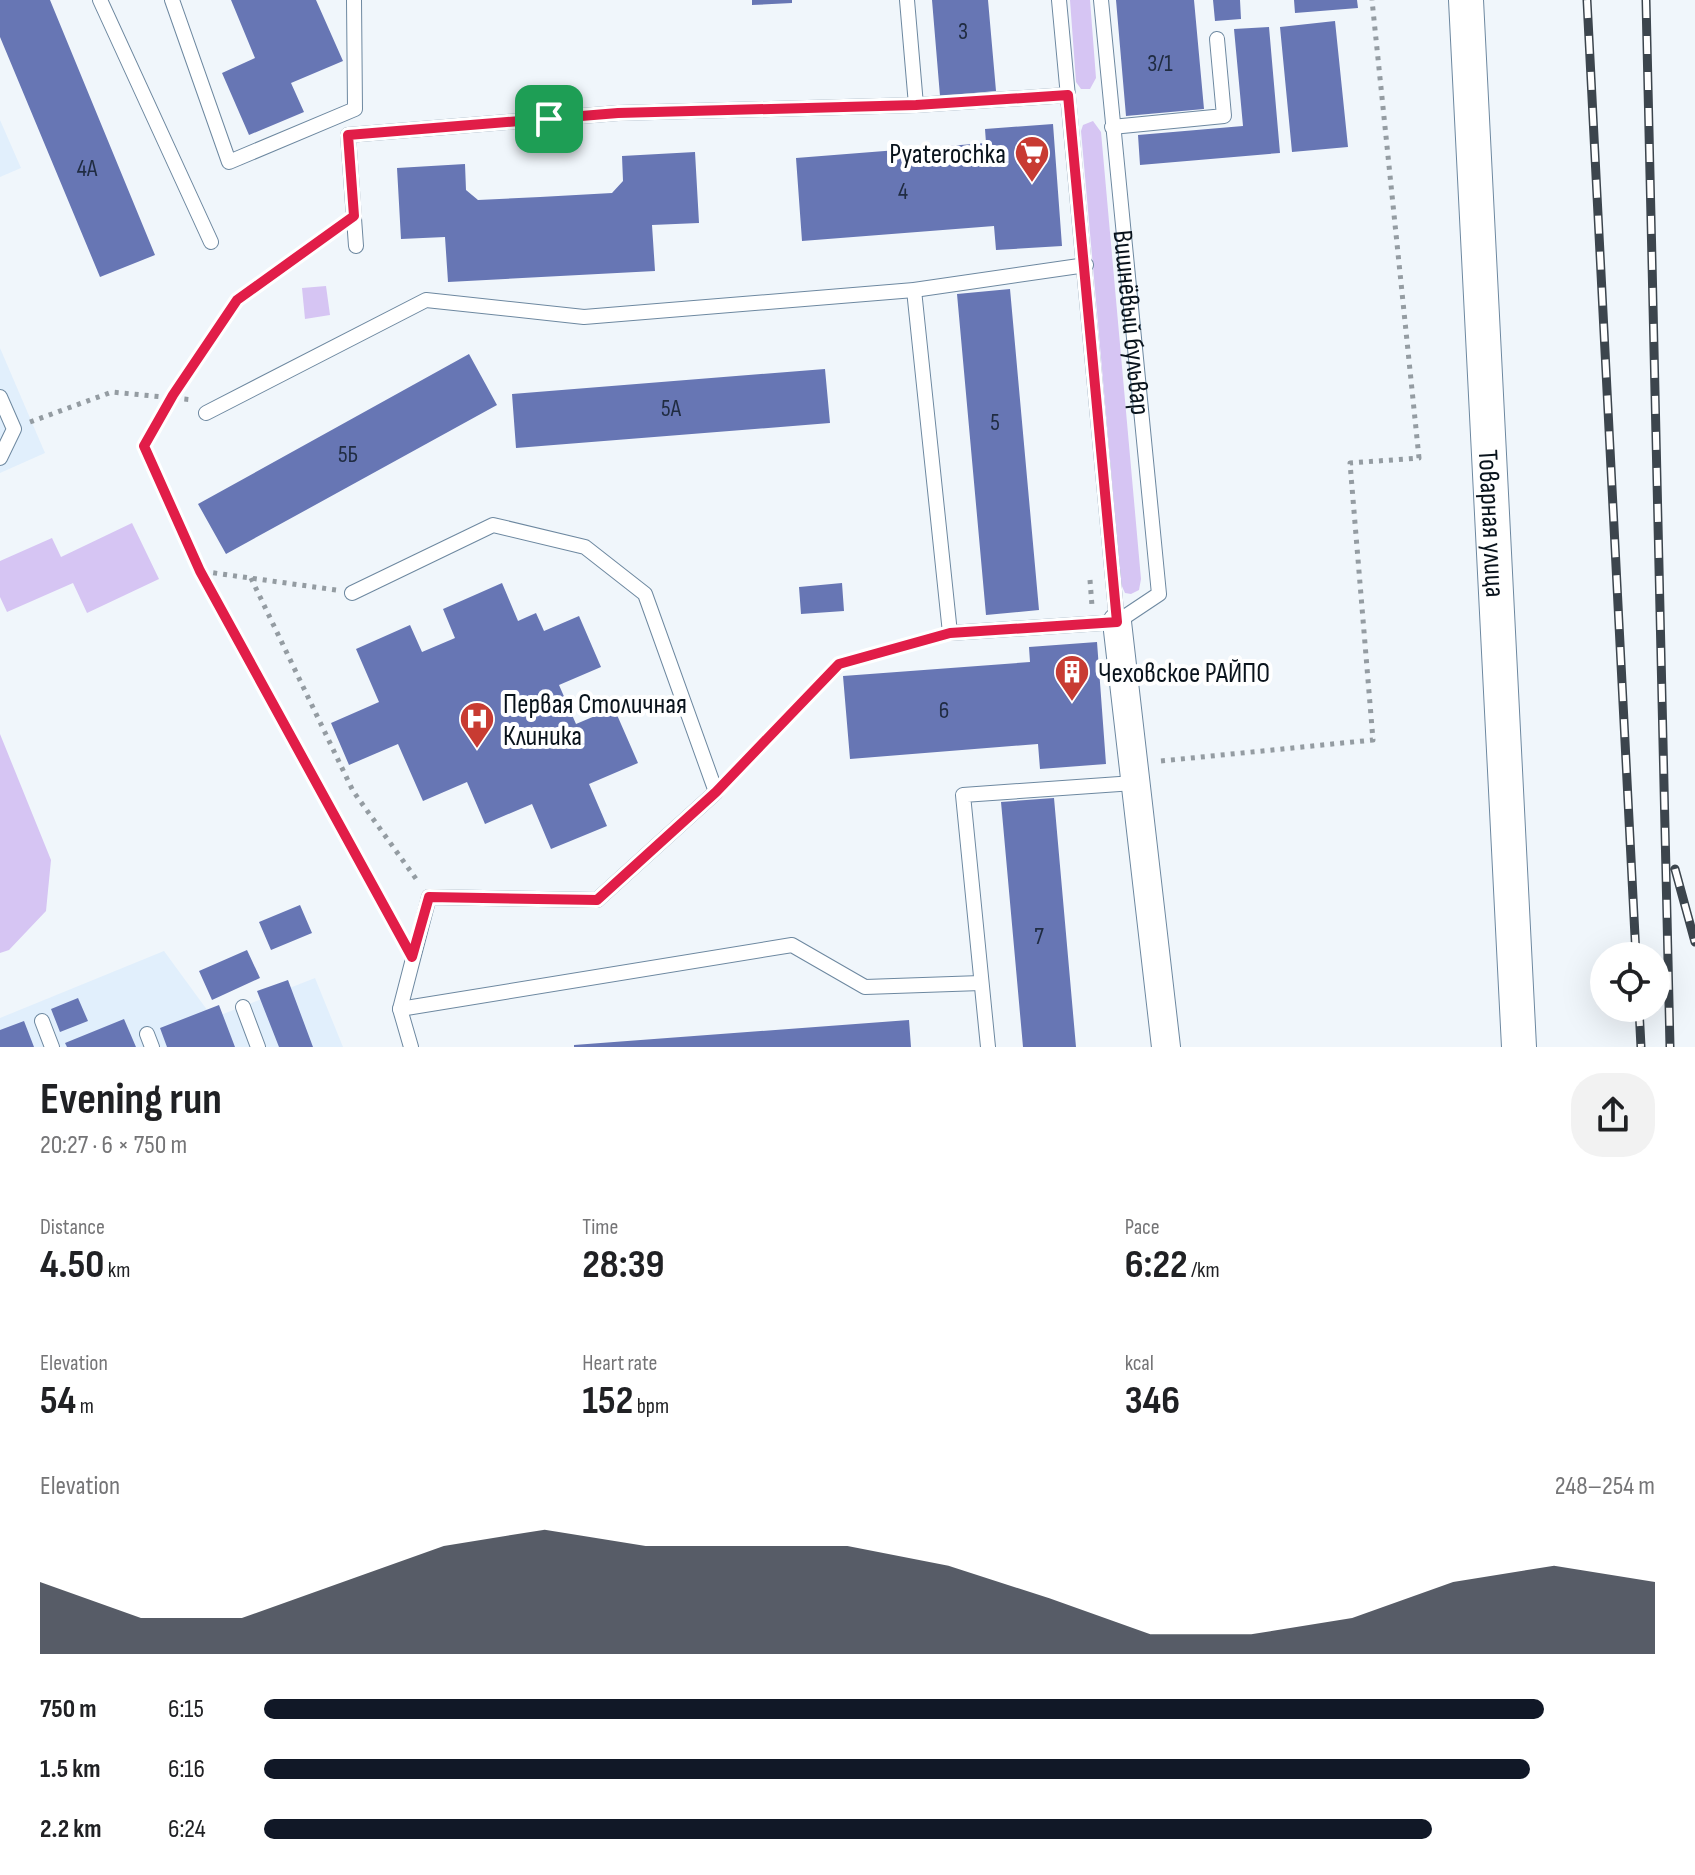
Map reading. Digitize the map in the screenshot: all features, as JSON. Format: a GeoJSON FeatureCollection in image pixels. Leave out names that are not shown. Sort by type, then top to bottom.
{"type":"FeatureCollection","features":[{"type":"Feature","properties":{"kind":"street","name":"Товарная улица"},"geometry":{"type":"LineString","coordinates":[[1466,0],[1519,1047]]}},
{"type":"Feature","properties":{"kind":"street","name":"Вишнёвый бульвар"},"geometry":{"type":"LineString","coordinates":[[1117,622],[1166,1047]]}},
{"type":"Feature","properties":{"kind":"lane"},"geometry":{"type":"LineString","coordinates":[[100,0],[211,242]]}},
{"type":"Feature","properties":{"kind":"lane"},"geometry":{"type":"LineString","coordinates":[[172,0],[229,162],[355,109],[354,0]]}},
{"type":"Feature","properties":{"kind":"lane"},"geometry":{"type":"LineString","coordinates":[[907,0],[916,105]]}},
{"type":"Feature","properties":{"kind":"lane","name":"Вишнёвый бульвар"},"geometry":{"type":"LineString","coordinates":[[1059,0],[1117,622],[1159,594],[1101,0]]}},
{"type":"Feature","properties":{"kind":"lane"},"geometry":{"type":"LineString","coordinates":[[1112,127],[1224,116],[1217,39]]}},
{"type":"Feature","properties":{"kind":"lane"},"geometry":{"type":"LineString","coordinates":[[356,246],[348,135],[618,113],[916,105],[1068,95]]}},
{"type":"Feature","properties":{"kind":"lane"},"geometry":{"type":"LineString","coordinates":[[206,413],[426,300],[584,317],[914,290],[1086,265]]}},
{"type":"Feature","properties":{"kind":"lane"},"geometry":{"type":"LineString","coordinates":[[914,290],[950,633],[1117,622]]}},
{"type":"Feature","properties":{"kind":"lane"},"geometry":{"type":"LineString","coordinates":[[0,397],[14,429],[0,458]]}},
{"type":"Feature","properties":{"kind":"lane"},"geometry":{"type":"LineString","coordinates":[[352,593],[493,525],[585,547],[645,594],[716,792],[597,900],[429,897],[400,1009],[411,1047]]}},
{"type":"Feature","properties":{"kind":"lane"},"geometry":{"type":"LineString","coordinates":[[988,1047],[963,795],[1133,773]]}},
{"type":"Feature","properties":{"kind":"lane"},"geometry":{"type":"LineString","coordinates":[[400,1009],[792,945],[865,987],[981,983]]}},
{"type":"Feature","properties":{"kind":"lane"},"geometry":{"type":"LineString","coordinates":[[243,1007],[258,1047]]}},
{"type":"Feature","properties":{"kind":"lane"},"geometry":{"type":"LineString","coordinates":[[42,1021],[52,1047]]}},
{"type":"Feature","properties":{"kind":"path"},"geometry":{"type":"LineString","coordinates":[[1133,773],[1373,740],[1350,463],[1419,458],[1372,0]]}},
{"type":"Feature","properties":{"kind":"path"},"geometry":{"type":"LineString","coordinates":[[354,216],[237,300],[173,395],[144,446],[200,571],[412,957]]}},
{"type":"Feature","properties":{"kind":"path"},"geometry":{"type":"LineString","coordinates":[[14,429],[112,392],[173,395],[221,406]]}},
{"type":"Feature","properties":{"kind":"path"},"geometry":{"type":"LineString","coordinates":[[200,571],[352,593]]}},
{"type":"Feature","properties":{"kind":"path"},"geometry":{"type":"LineString","coordinates":[[251,578],[353,791],[429,897]]}},
{"type":"Feature","properties":{"kind":"path"},"geometry":{"type":"LineString","coordinates":[[716,792],[839,664],[950,633]]}},
{"type":"Feature","properties":{"kind":"shaded area"},"geometry":{"type":"Polygon","coordinates":[[[1070,0],[1090,0],[1096,78],[1090,89],[1081,89],[1076,82],[1070,0]]]}},
{"type":"Feature","properties":{"kind":"shaded area"},"geometry":{"type":"Polygon","coordinates":[[[0,120],[21,168],[0,177],[0,120]]]}},
{"type":"Feature","properties":{"kind":"shaded area"},"geometry":{"type":"Polygon","coordinates":[[[1093,121],[1101,132],[1141,579],[1139,590],[1131,594],[1125,593],[1121,584],[1081,131],[1083,125],[1093,121]]]}},
{"type":"Feature","properties":{"kind":"shaded area"},"geometry":{"type":"Polygon","coordinates":[[[326,286],[330,315],[305,319],[302,288],[326,286]]]}},
{"type":"Feature","properties":{"kind":"shaded area"},"geometry":{"type":"Polygon","coordinates":[[[0,348],[45,453],[0,473],[0,348]]]}},
{"type":"Feature","properties":{"kind":"shaded area"},"geometry":{"type":"Polygon","coordinates":[[[132,523],[159,579],[87,613],[73,583],[7,612],[0,597],[0,561],[52,538],[61,557],[132,523]]]}},
{"type":"Feature","properties":{"kind":"shaded area"},"geometry":{"type":"Polygon","coordinates":[[[0,734],[51,860],[46,911],[9,950],[0,953],[0,734]]]}},
{"type":"Feature","properties":{"kind":"shaded area"},"geometry":{"type":"Polygon","coordinates":[[[164,951],[213,1018],[315,978],[343,1047],[0,1047],[0,1018],[164,951]]]}},
{"type":"Feature","properties":{"kind":"building"},"geometry":{"type":"Polygon","coordinates":[[[0,0],[50,0],[155,255],[100,277],[0,37],[0,0]]]}},
{"type":"Feature","properties":{"kind":"building"},"geometry":{"type":"Polygon","coordinates":[[[231,0],[316,0],[343,61],[291,83],[304,112],[249,135],[222,73],[255,58],[231,0]]]}},
{"type":"Feature","properties":{"kind":"building"},"geometry":{"type":"Polygon","coordinates":[[[752,0],[792,0],[792,3],[752,5],[752,0]]]}},
{"type":"Feature","properties":{"kind":"building"},"geometry":{"type":"Polygon","coordinates":[[[932,0],[988,0],[996,91],[940,96],[932,0]]]}},
{"type":"Feature","properties":{"kind":"building"},"geometry":{"type":"Polygon","coordinates":[[[1116,0],[1194,0],[1204,109],[1126,116],[1116,0]]]}},
{"type":"Feature","properties":{"kind":"building"},"geometry":{"type":"Polygon","coordinates":[[[1213,0],[1240,0],[1241,19],[1215,21],[1213,0]]]}},
{"type":"Feature","properties":{"kind":"building"},"geometry":{"type":"Polygon","coordinates":[[[1294,0],[1357,0],[1358,8],[1295,13],[1294,0]]]}},
{"type":"Feature","properties":{"kind":"building"},"geometry":{"type":"Polygon","coordinates":[[[1335,21],[1348,147],[1292,152],[1280,27],[1335,21]]]}},
{"type":"Feature","properties":{"kind":"building"},"geometry":{"type":"Polygon","coordinates":[[[1269,27],[1280,153],[1140,165],[1138,135],[1243,126],[1234,29],[1269,27]]]}},
{"type":"Feature","properties":{"kind":"building"},"geometry":{"type":"Polygon","coordinates":[[[1053,124],[1062,246],[996,250],[994,226],[802,241],[796,158],[986,143],[985,129],[1053,124]]]}},
{"type":"Feature","properties":{"kind":"building"},"geometry":{"type":"Polygon","coordinates":[[[695,152],[699,223],[652,225],[655,271],[448,282],[445,237],[401,239],[397,168],[465,164],[466,190],[478,200],[540,197],[612,193],[623,181],[622,156],[695,152]]]}},
{"type":"Feature","properties":{"kind":"building"},"geometry":{"type":"Polygon","coordinates":[[[1010,289],[1039,610],[986,615],[957,294],[1010,289]]]}},
{"type":"Feature","properties":{"kind":"building"},"geometry":{"type":"Polygon","coordinates":[[[469,354],[497,405],[226,554],[198,504],[469,354]]]}},
{"type":"Feature","properties":{"kind":"building"},"geometry":{"type":"Polygon","coordinates":[[[825,369],[830,423],[516,448],[512,394],[825,369]]]}},
{"type":"Feature","properties":{"kind":"building"},"geometry":{"type":"Polygon","coordinates":[[[502,583],[518,621],[536,613],[544,631],[579,616],[601,667],[559,685],[576,724],[614,708],[638,763],[589,784],[607,826],[551,849],[532,804],[485,824],[467,782],[423,801],[398,744],[349,765],[331,723],[379,702],[356,649],[410,625],[422,652],[455,638],[443,609],[502,583]]]}},
{"type":"Feature","properties":{"kind":"building"},"geometry":{"type":"Polygon","coordinates":[[[842,583],[844,611],[801,614],[799,587],[842,583]]]}},
{"type":"Feature","properties":{"kind":"building"},"geometry":{"type":"Polygon","coordinates":[[[1097,642],[1106,764],[1040,769],[1038,744],[850,759],[843,676],[1030,662],[1029,647],[1097,642]]]}},
{"type":"Feature","properties":{"kind":"building"},"geometry":{"type":"Polygon","coordinates":[[[1054,798],[1076,1047],[1023,1047],[1001,802],[1054,798]]]}},
{"type":"Feature","properties":{"kind":"building"},"geometry":{"type":"Polygon","coordinates":[[[300,905],[312,933],[271,950],[259,922],[300,905]]]}},
{"type":"Feature","properties":{"kind":"building"},"geometry":{"type":"Polygon","coordinates":[[[247,950],[260,978],[212,1000],[199,971],[247,950]]]}},
{"type":"Feature","properties":{"kind":"building"},"geometry":{"type":"Polygon","coordinates":[[[288,980],[313,1047],[279,1047],[257,991],[288,980]]]}},
{"type":"Feature","properties":{"kind":"building"},"geometry":{"type":"Polygon","coordinates":[[[78,998],[88,1021],[60,1032],[51,1009],[78,998]]]}},
{"type":"Feature","properties":{"kind":"building"},"geometry":{"type":"Polygon","coordinates":[[[219,1005],[235,1047],[167,1047],[160,1028],[219,1005]]]}},
{"type":"Feature","properties":{"kind":"building"},"geometry":{"type":"Polygon","coordinates":[[[124,1019],[136,1047],[67,1047],[65,1043],[124,1019]]]}},
{"type":"Feature","properties":{"kind":"building"},"geometry":{"type":"Polygon","coordinates":[[[909,1020],[911,1047],[574,1047],[574,1045],[909,1020]]]}},
{"type":"Feature","properties":{"kind":"building"},"geometry":{"type":"Polygon","coordinates":[[[24,1021],[34,1047],[0,1047],[0,1030],[24,1021]]]}},
{"type":"Feature","properties":{"kind":"railway"},"geometry":{"type":"LineString","coordinates":[[1587,0],[1635,942]]}},
{"type":"Feature","properties":{"kind":"railway"},"geometry":{"type":"LineString","coordinates":[[1646,0],[1670,1047]]}},
{"type":"Feature","properties":{"kind":"railway"},"geometry":{"type":"LineString","coordinates":[[1675,869],[1695,942]]}},
{"type":"Feature","properties":{"kind":"railway"},"geometry":{"type":"LineString","coordinates":[[1640,1022],[1641,1047]]}},
{"type":"Feature","properties":{"kind":"place","name":"Pyaterochka"},"geometry":{"type":"Point","coordinates":[1032,184]}},
{"type":"Feature","properties":{"kind":"place","name":"Чеховское РАЙПО"},"geometry":{"type":"Point","coordinates":[1072,703]}},
{"type":"Feature","properties":{"kind":"place","name":"Первая Столичная Клиника"},"geometry":{"type":"Point","coordinates":[477,750]}},
{"type":"Feature","properties":{"kind":"route"},"geometry":{"type":"LineString","coordinates":[[1068,95],[1117,622],[950,633],[839,664],[716,792],[597,900],[429,897],[412,957],[200,571],[144,446],[173,395],[237,300],[354,216],[348,135],[549,119],[618,113],[916,105],[1068,95]]}}]}
